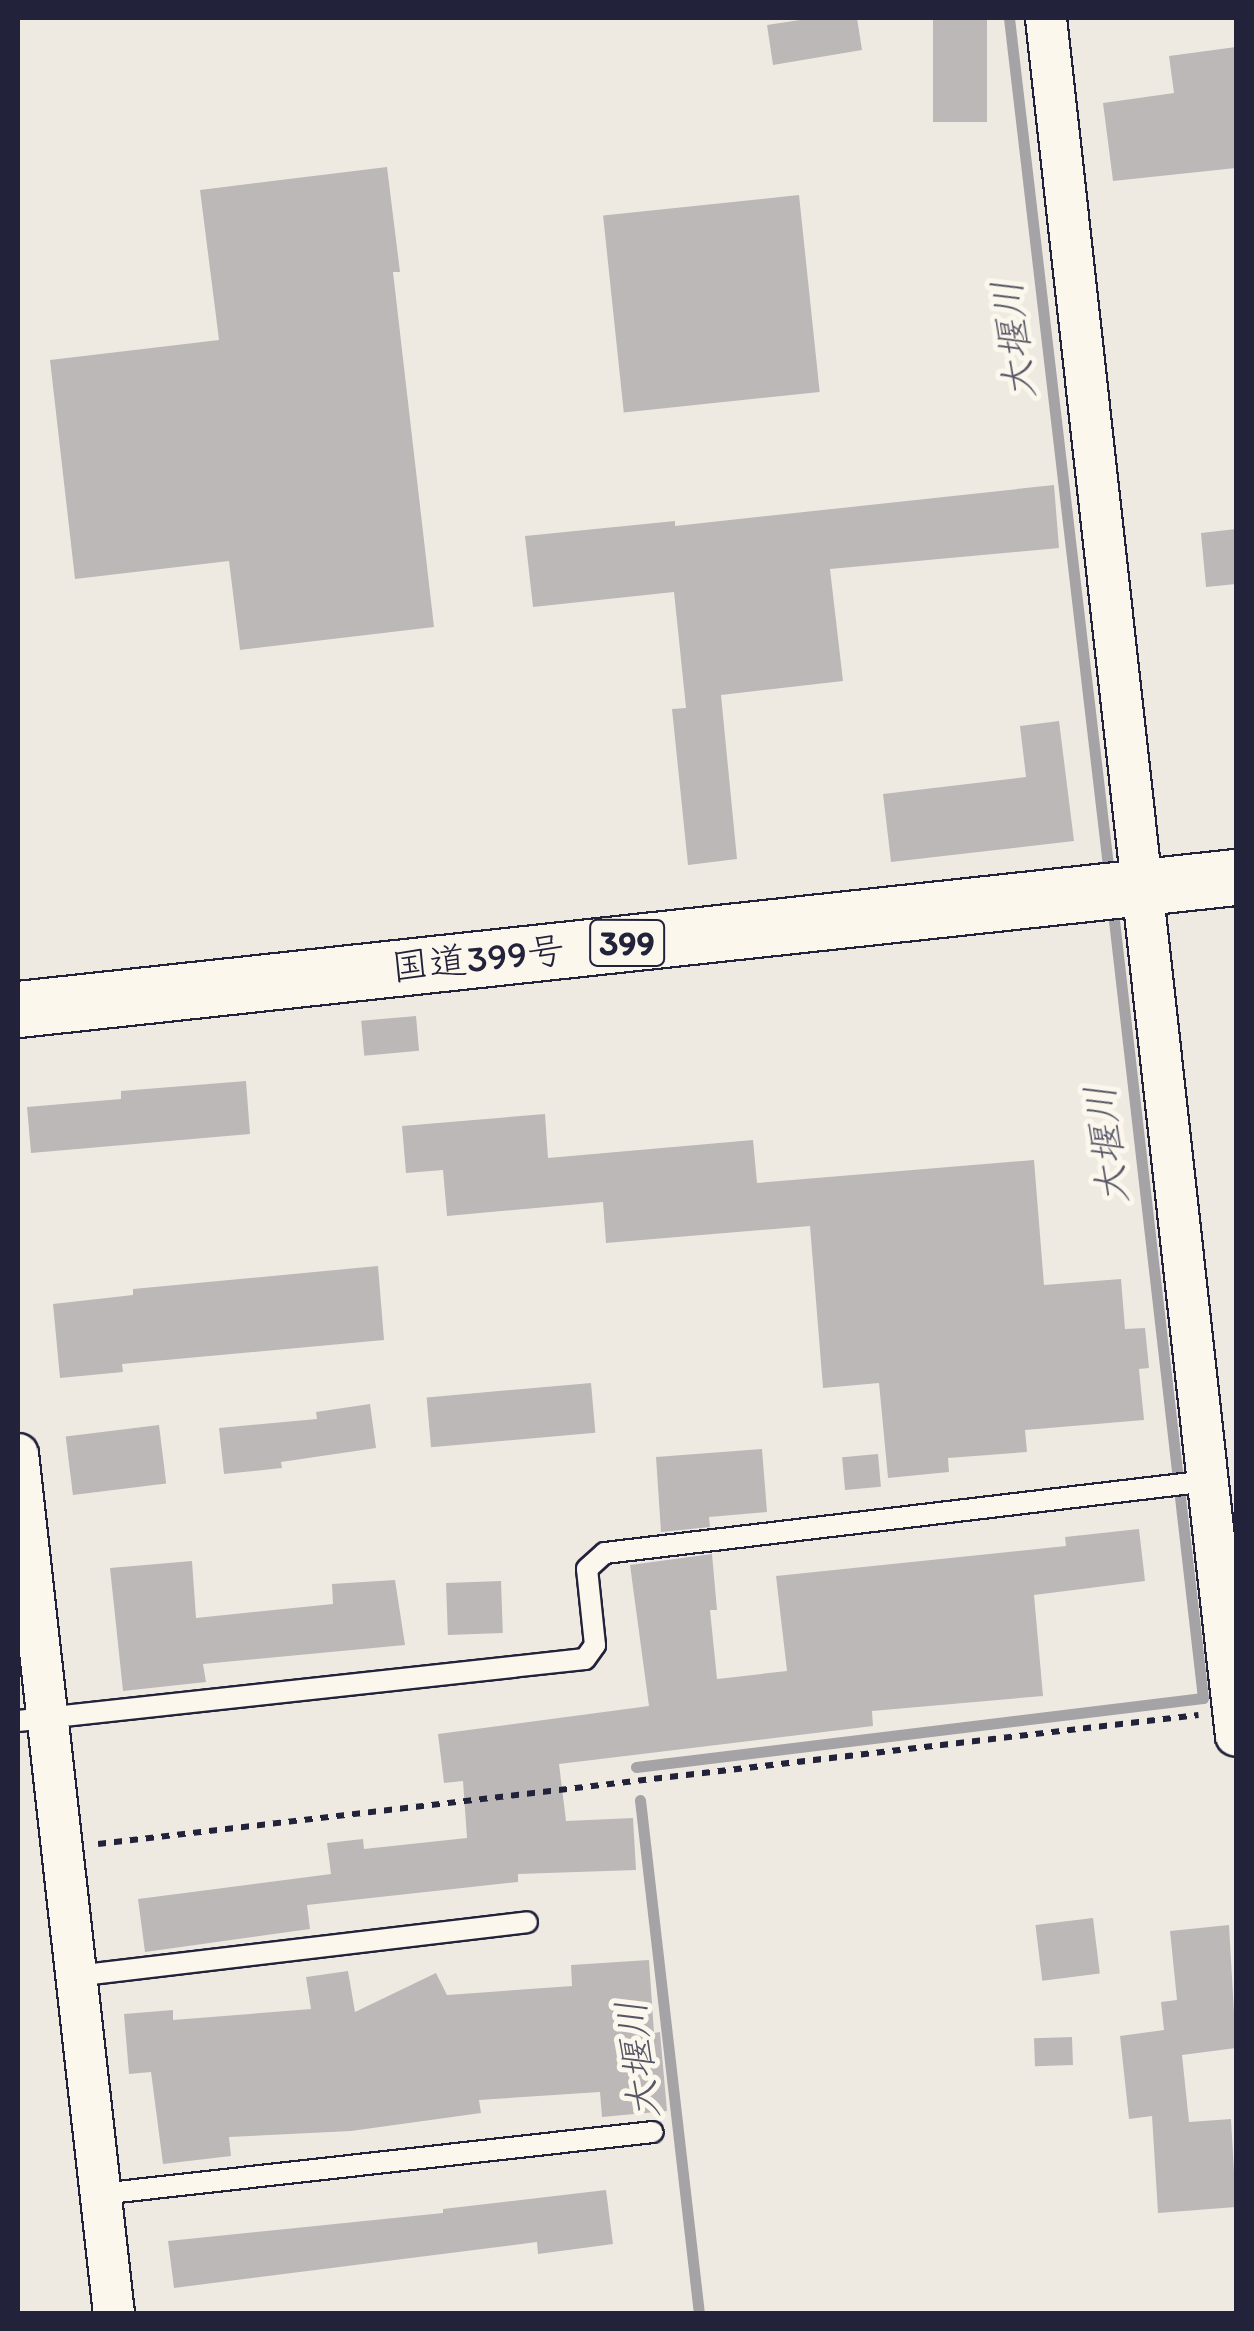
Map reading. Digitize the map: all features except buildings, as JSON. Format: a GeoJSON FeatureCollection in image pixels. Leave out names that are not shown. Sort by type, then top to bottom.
{"type":"FeatureCollection","features":[{"type":"Feature","properties":{"kind":"highway","name":"国道399号"},"geometry":{"type":"LineString","coordinates":[[18,1008],[1236,877]]}},
{"type":"Feature","properties":{"kind":"street"},"geometry":{"type":"LineString","coordinates":[[1046,18],[1208,1481],[1227,1559],[1235,1723]]}},
{"type":"Feature","properties":{"kind":"street"},"geometry":{"type":"LineString","coordinates":[[18,1454],[33,1719],[62,1848],[114,2314]]}},
{"type":"Feature","properties":{"kind":"lane"},"geometry":{"type":"LineString","coordinates":[[33,1719],[585,1659],[595,1645],[587,1569],[605,1553],[1208,1481]]}},
{"type":"Feature","properties":{"kind":"lane"},"geometry":{"type":"LineString","coordinates":[[76,1976],[527,1922]]}},
{"type":"Feature","properties":{"kind":"lane"},"geometry":{"type":"LineString","coordinates":[[100,2194],[652,2132]]}},
{"type":"Feature","properties":{"kind":"path"},"geometry":{"type":"LineString","coordinates":[[62,1848],[1235,1723]]}},
{"type":"Feature","properties":{"kind":"waterway","name":"大堰川"},"geometry":{"type":"LineString","coordinates":[[1009,18],[1109,875]]}},
{"type":"Feature","properties":{"kind":"waterway","name":"大堰川"},"geometry":{"type":"LineString","coordinates":[[636,1767],[1203,1698],[1112,903]]}},
{"type":"Feature","properties":{"kind":"waterway","name":"大堰川"},"geometry":{"type":"LineString","coordinates":[[640,1800],[699,2314]]}}]}
